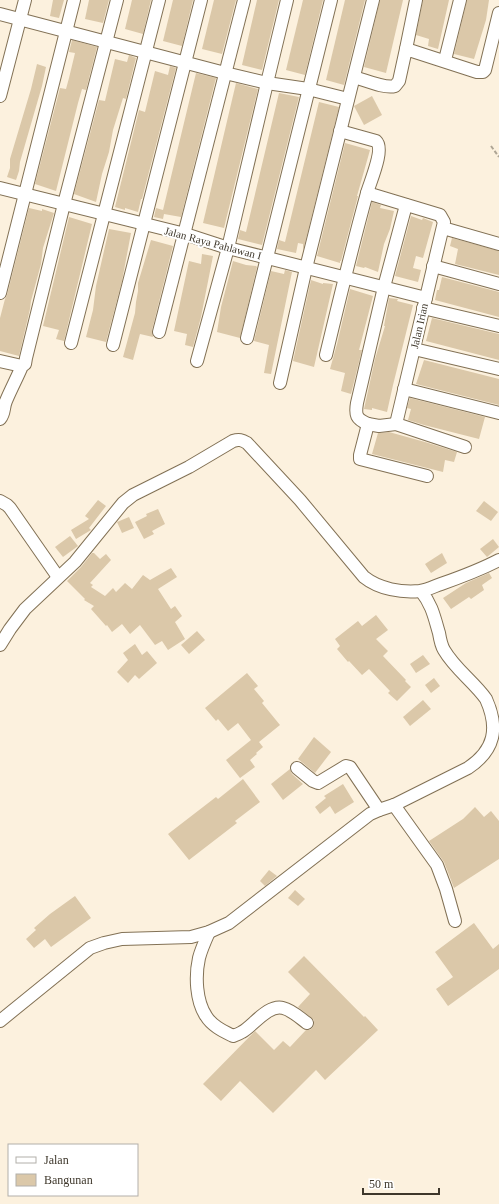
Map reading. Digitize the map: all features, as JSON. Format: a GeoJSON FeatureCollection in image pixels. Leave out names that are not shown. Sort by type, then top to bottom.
{"type":"FeatureCollection","features":[{"type":"Feature","properties":{"kind":"street"},"geometry":{"type":"LineString","coordinates":[[0,96],[25,0]]}},
{"type":"Feature","properties":{"kind":"street"},"geometry":{"type":"LineString","coordinates":[[0,293],[74,0]]}},
{"type":"Feature","properties":{"kind":"street"},"geometry":{"type":"LineString","coordinates":[[0,419],[3,415],[4,404],[22,366],[25,364],[64,204],[117,0]]}},
{"type":"Feature","properties":{"kind":"street"},"geometry":{"type":"LineString","coordinates":[[71,343],[159,0]]}},
{"type":"Feature","properties":{"kind":"street"},"geometry":{"type":"LineString","coordinates":[[113,345],[201,0]]}},
{"type":"Feature","properties":{"kind":"street"},"geometry":{"type":"LineString","coordinates":[[159,332],[244,0]]}},
{"type":"Feature","properties":{"kind":"street"},"geometry":{"type":"LineString","coordinates":[[197,362],[228,248],[287,0]]}},
{"type":"Feature","properties":{"kind":"street"},"geometry":{"type":"LineString","coordinates":[[247,338],[331,0]]}},
{"type":"Feature","properties":{"kind":"street"},"geometry":{"type":"LineString","coordinates":[[280,383],[306,268],[373,0]]}},
{"type":"Feature","properties":{"kind":"street"},"geometry":{"type":"LineString","coordinates":[[354,77],[384,86],[395,86],[399,81],[416,0]]}},
{"type":"Feature","properties":{"kind":"street"},"geometry":{"type":"LineString","coordinates":[[444,60],[460,0]]}},
{"type":"Feature","properties":{"kind":"street"},"geometry":{"type":"LineString","coordinates":[[406,49],[444,60],[477,72],[483,72],[485,70],[499,13]]}},
{"type":"Feature","properties":{"kind":"street"},"geometry":{"type":"LineString","coordinates":[[0,14],[267,83],[308,89],[348,99]]}},
{"type":"Feature","properties":{"kind":"street"},"geometry":{"type":"LineString","coordinates":[[326,355],[344,277],[379,154],[379,144],[376,141],[340,131]]}},
{"type":"Feature","properties":{"kind":"street","name":"Jalan Raya Pahlawan I"},"geometry":{"type":"LineString","coordinates":[[0,188],[185,234],[228,248],[384,287],[424,303],[499,326]]}},
{"type":"Feature","properties":{"kind":"street"},"geometry":{"type":"LineString","coordinates":[[367,193],[440,215],[444,222],[443,228],[499,244]]}},
{"type":"Feature","properties":{"kind":"street"},"geometry":{"type":"LineString","coordinates":[[406,205],[384,287],[356,411],[357,417],[368,424],[379,426],[396,424],[465,447]]}},
{"type":"Feature","properties":{"kind":"street","name":"Jalan Irian"},"geometry":{"type":"LineString","coordinates":[[396,424],[443,228]]}},
{"type":"Feature","properties":{"kind":"street"},"geometry":{"type":"LineString","coordinates":[[433,266],[499,284]]}},
{"type":"Feature","properties":{"kind":"street"},"geometry":{"type":"LineString","coordinates":[[414,349],[499,369]]}},
{"type":"Feature","properties":{"kind":"street"},"geometry":{"type":"LineString","coordinates":[[0,360],[22,366]]}},
{"type":"Feature","properties":{"kind":"street"},"geometry":{"type":"LineString","coordinates":[[404,389],[499,413]]}},
{"type":"Feature","properties":{"kind":"street"},"geometry":{"type":"LineString","coordinates":[[368,424],[360,458],[427,476]]}},
{"type":"Feature","properties":{"kind":"street"},"geometry":{"type":"LineString","coordinates":[[0,645],[25,609],[75,562],[123,503],[133,495],[190,467],[238,440],[243,440],[247,443],[300,500],[364,577],[371,583],[388,589],[421,591],[476,571],[499,560]]}},
{"type":"Feature","properties":{"kind":"street"},"geometry":{"type":"LineString","coordinates":[[0,501],[10,508],[58,577]]}},
{"type":"Feature","properties":{"kind":"street"},"geometry":{"type":"LineString","coordinates":[[0,1021],[83,953],[95,946],[122,939],[191,937],[209,932],[229,923],[370,814],[468,768],[484,755],[497,739],[496,725],[492,710],[485,698],[453,663],[442,648],[432,610],[421,591]]}},
{"type":"Feature","properties":{"kind":"street"},"geometry":{"type":"LineString","coordinates":[[297,768],[313,781],[318,783],[346,766],[350,767],[379,810]]}},
{"type":"Feature","properties":{"kind":"street"},"geometry":{"type":"LineString","coordinates":[[394,804],[437,865],[446,889],[455,922]]}},
{"type":"Feature","properties":{"kind":"street"},"geometry":{"type":"LineString","coordinates":[[209,932],[199,958],[197,978],[200,1002],[206,1016],[213,1024],[222,1031],[233,1036],[242,1032],[261,1016],[278,1007],[292,1012],[307,1023]]}},
{"type":"Feature","properties":{"kind":"path"},"geometry":{"type":"LineString","coordinates":[[491,146],[499,158]]}},
{"type":"Feature","properties":{"kind":"building"},"geometry":{"type":"Polygon","coordinates":[[[53,0],[64,0],[59,18],[50,16],[53,0]]]}},
{"type":"Feature","properties":{"kind":"building"},"geometry":{"type":"Polygon","coordinates":[[[89,0],[109,0],[103,23],[85,19],[89,0]]]}},
{"type":"Feature","properties":{"kind":"building"},"geometry":{"type":"Polygon","coordinates":[[[132,0],[151,0],[143,34],[125,29],[132,0]]]}},
{"type":"Feature","properties":{"kind":"building"},"geometry":{"type":"Polygon","coordinates":[[[173,0],[193,0],[182,46],[163,41],[173,0]]]}},
{"type":"Feature","properties":{"kind":"building"},"geometry":{"type":"Polygon","coordinates":[[[214,0],[236,0],[222,54],[202,49],[214,0]]]}},
{"type":"Feature","properties":{"kind":"building"},"geometry":{"type":"Polygon","coordinates":[[[257,0],[279,0],[262,70],[242,65],[257,0]]]}},
{"type":"Feature","properties":{"kind":"building"},"geometry":{"type":"Polygon","coordinates":[[[303,0],[323,0],[305,75],[286,70],[303,0]]]}},
{"type":"Feature","properties":{"kind":"building"},"geometry":{"type":"Polygon","coordinates":[[[345,0],[365,0],[344,85],[326,80],[345,0]]]}},
{"type":"Feature","properties":{"kind":"building"},"geometry":{"type":"Polygon","coordinates":[[[380,0],[403,0],[386,73],[364,67],[380,0]]]}},
{"type":"Feature","properties":{"kind":"building"},"geometry":{"type":"Polygon","coordinates":[[[423,0],[449,0],[438,49],[428,46],[429,39],[416,35],[423,0]]]}},
{"type":"Feature","properties":{"kind":"building"},"geometry":{"type":"Polygon","coordinates":[[[467,0],[489,0],[486,20],[474,59],[454,54],[467,0]]]}},
{"type":"Feature","properties":{"kind":"building"},"geometry":{"type":"Polygon","coordinates":[[[72,40],[97,47],[86,90],[82,89],[78,103],[56,191],[35,184],[60,88],[66,89],[69,78],[75,53],[69,52],[72,40]]]}},
{"type":"Feature","properties":{"kind":"building"},"geometry":{"type":"Polygon","coordinates":[[[129,55],[136,58],[126,99],[123,98],[113,130],[96,202],[74,194],[99,100],[105,101],[115,59],[127,62],[129,55]]]}},
{"type":"Feature","properties":{"kind":"building"},"geometry":{"type":"Polygon","coordinates":[[[37,64],[46,67],[16,180],[7,177],[10,168],[10,159],[37,64]]]}},
{"type":"Feature","properties":{"kind":"building"},"geometry":{"type":"Polygon","coordinates":[[[170,66],[176,68],[138,212],[115,207],[139,110],[145,112],[155,71],[168,75],[170,66]]]}},
{"type":"Feature","properties":{"kind":"building"},"geometry":{"type":"Polygon","coordinates":[[[196,73],[216,78],[181,217],[164,214],[163,219],[154,217],[156,208],[163,210],[196,73]]]}},
{"type":"Feature","properties":{"kind":"building"},"geometry":{"type":"Polygon","coordinates":[[[236,83],[258,89],[224,228],[203,223],[236,83]]]}},
{"type":"Feature","properties":{"kind":"building"},"geometry":{"type":"Polygon","coordinates":[[[279,93],[299,97],[262,245],[238,239],[240,230],[246,232],[279,93]]]}},
{"type":"Feature","properties":{"kind":"building"},"geometry":{"type":"Polygon","coordinates":[[[372,96],[382,115],[364,125],[354,106],[372,96]]]}},
{"type":"Feature","properties":{"kind":"building"},"geometry":{"type":"Polygon","coordinates":[[[319,102],[339,107],[303,251],[303,244],[298,243],[296,253],[277,249],[279,240],[285,242],[319,102]]]}},
{"type":"Feature","properties":{"kind":"building"},"geometry":{"type":"Polygon","coordinates":[[[345,143],[370,150],[340,263],[317,256],[345,143]]]}},
{"type":"Feature","properties":{"kind":"building"},"geometry":{"type":"Polygon","coordinates":[[[372,202],[381,205],[380,208],[394,211],[390,229],[384,244],[378,272],[365,267],[356,266],[372,202]]]}},
{"type":"Feature","properties":{"kind":"building"},"geometry":{"type":"Polygon","coordinates":[[[29,208],[42,211],[42,209],[54,213],[43,248],[41,264],[19,356],[0,351],[0,318],[29,208]]]}},
{"type":"Feature","properties":{"kind":"building"},"geometry":{"type":"Polygon","coordinates":[[[411,216],[422,220],[423,218],[433,222],[423,258],[416,256],[413,268],[421,270],[418,282],[395,276],[411,216]]]}},
{"type":"Feature","properties":{"kind":"building"},"geometry":{"type":"Polygon","coordinates":[[[69,217],[92,224],[64,341],[56,339],[59,330],[43,326],[69,217]]]}},
{"type":"Feature","properties":{"kind":"building"},"geometry":{"type":"Polygon","coordinates":[[[109,229],[131,233],[122,281],[106,342],[86,337],[93,310],[96,286],[109,229]]]}},
{"type":"Feature","properties":{"kind":"building"},"geometry":{"type":"Polygon","coordinates":[[[452,238],[499,251],[499,275],[455,264],[458,249],[450,246],[452,238]]]}},
{"type":"Feature","properties":{"kind":"building"},"geometry":{"type":"Polygon","coordinates":[[[151,240],[173,246],[152,330],[153,337],[140,334],[133,360],[123,357],[135,313],[138,283],[151,240]]]}},
{"type":"Feature","properties":{"kind":"building"},"geometry":{"type":"Polygon","coordinates":[[[202,254],[213,256],[201,317],[193,347],[185,345],[187,334],[174,331],[189,261],[201,264],[202,254]]]}},
{"type":"Feature","properties":{"kind":"building"},"geometry":{"type":"Polygon","coordinates":[[[233,261],[257,267],[240,338],[217,332],[221,307],[233,261]]]}},
{"type":"Feature","properties":{"kind":"building"},"geometry":{"type":"Polygon","coordinates":[[[285,270],[292,272],[271,374],[264,373],[269,345],[254,341],[271,271],[284,274],[285,270]]]}},
{"type":"Feature","properties":{"kind":"building"},"geometry":{"type":"Polygon","coordinates":[[[442,277],[499,292],[499,317],[435,300],[442,277]]]}},
{"type":"Feature","properties":{"kind":"building"},"geometry":{"type":"Polygon","coordinates":[[[311,280],[323,284],[333,284],[314,367],[293,361],[311,280]]]}},
{"type":"Feature","properties":{"kind":"building"},"geometry":{"type":"Polygon","coordinates":[[[350,289],[373,296],[359,350],[362,350],[351,394],[341,391],[345,373],[330,369],[350,289]]]}},
{"type":"Feature","properties":{"kind":"building"},"geometry":{"type":"Polygon","coordinates":[[[389,298],[398,299],[397,301],[413,305],[387,412],[372,408],[372,410],[364,409],[375,359],[385,326],[389,298]]]}},
{"type":"Feature","properties":{"kind":"building"},"geometry":{"type":"Polygon","coordinates":[[[432,318],[499,334],[499,360],[426,341],[432,318]]]}},
{"type":"Feature","properties":{"kind":"building"},"geometry":{"type":"Polygon","coordinates":[[[424,360],[499,379],[499,405],[416,384],[424,360]]]}},
{"type":"Feature","properties":{"kind":"building"},"geometry":{"type":"Polygon","coordinates":[[[410,398],[485,417],[479,439],[408,420],[411,409],[407,408],[410,398]]]}},
{"type":"Feature","properties":{"kind":"building"},"geometry":{"type":"Polygon","coordinates":[[[389,432],[457,452],[454,462],[445,460],[443,472],[372,454],[378,433],[389,432]]]}},
{"type":"Feature","properties":{"kind":"building"},"geometry":{"type":"Polygon","coordinates":[[[98,500],[106,506],[89,528],[91,530],[76,539],[71,530],[89,519],[85,516],[98,500]]]}},
{"type":"Feature","properties":{"kind":"building"},"geometry":{"type":"Polygon","coordinates":[[[484,501],[498,512],[491,521],[476,511],[484,501]]]}},
{"type":"Feature","properties":{"kind":"building"},"geometry":{"type":"Polygon","coordinates":[[[158,509],[165,524],[152,531],[154,534],[144,539],[135,522],[147,516],[146,514],[158,509]]]}},
{"type":"Feature","properties":{"kind":"building"},"geometry":{"type":"Polygon","coordinates":[[[129,517],[134,528],[122,533],[117,522],[129,517]]]}},
{"type":"Feature","properties":{"kind":"building"},"geometry":{"type":"Polygon","coordinates":[[[70,536],[78,546],[63,557],[55,547],[70,536]]]}},
{"type":"Feature","properties":{"kind":"building"},"geometry":{"type":"Polygon","coordinates":[[[493,539],[499,547],[487,557],[480,549],[493,539]]]}},
{"type":"Feature","properties":{"kind":"building"},"geometry":{"type":"Polygon","coordinates":[[[92,553],[100,559],[106,554],[111,560],[90,583],[93,585],[91,587],[105,596],[113,588],[116,592],[125,583],[132,589],[143,575],[150,580],[171,568],[177,577],[158,589],[171,609],[175,606],[182,616],[175,622],[185,639],[168,650],[162,641],[155,645],[140,625],[130,634],[122,624],[112,632],[91,609],[94,606],[84,600],[85,599],[67,581],[92,553]]]}},
{"type":"Feature","properties":{"kind":"building"},"geometry":{"type":"Polygon","coordinates":[[[442,553],[447,563],[431,573],[425,564],[442,553]]]}},
{"type":"Feature","properties":{"kind":"building"},"geometry":{"type":"Polygon","coordinates":[[[489,573],[492,578],[482,585],[484,590],[471,599],[469,597],[451,609],[443,598],[466,583],[489,573]]]}},
{"type":"Feature","properties":{"kind":"building"},"geometry":{"type":"Polygon","coordinates":[[[376,615],[388,630],[376,639],[388,651],[383,656],[411,687],[397,701],[388,693],[390,691],[369,669],[362,675],[337,649],[340,646],[335,639],[358,621],[362,626],[376,615]]]}},
{"type":"Feature","properties":{"kind":"building"},"geometry":{"type":"Polygon","coordinates":[[[197,631],[205,640],[189,654],[181,645],[197,631]]]}},
{"type":"Feature","properties":{"kind":"building"},"geometry":{"type":"Polygon","coordinates":[[[135,644],[142,655],[147,651],[157,663],[139,679],[135,675],[128,683],[117,672],[128,660],[123,653],[135,644]]]}},
{"type":"Feature","properties":{"kind":"building"},"geometry":{"type":"Polygon","coordinates":[[[423,655],[430,664],[416,673],[410,664],[423,655]]]}},
{"type":"Feature","properties":{"kind":"building"},"geometry":{"type":"Polygon","coordinates":[[[247,673],[258,686],[254,689],[264,701],[262,703],[280,725],[259,742],[263,747],[250,760],[255,767],[240,778],[226,760],[251,740],[238,723],[228,731],[218,719],[216,721],[205,708],[247,673]]]}},
{"type":"Feature","properties":{"kind":"building"},"geometry":{"type":"Polygon","coordinates":[[[434,678],[440,686],[431,693],[425,685],[434,678]]]}},
{"type":"Feature","properties":{"kind":"building"},"geometry":{"type":"Polygon","coordinates":[[[423,700],[431,709],[410,726],[403,717],[423,700]]]}},
{"type":"Feature","properties":{"kind":"building"},"geometry":{"type":"Polygon","coordinates":[[[314,737],[331,752],[315,773],[298,759],[314,737]]]}},
{"type":"Feature","properties":{"kind":"building"},"geometry":{"type":"Polygon","coordinates":[[[290,769],[292,774],[303,784],[283,800],[271,784],[290,769]]]}},
{"type":"Feature","properties":{"kind":"building"},"geometry":{"type":"Polygon","coordinates":[[[243,779],[260,802],[235,821],[237,823],[189,860],[168,834],[216,797],[218,799],[243,779]]]}},
{"type":"Feature","properties":{"kind":"building"},"geometry":{"type":"Polygon","coordinates":[[[343,784],[354,802],[335,814],[330,806],[320,814],[315,807],[326,798],[324,796],[343,784]]]}},
{"type":"Feature","properties":{"kind":"building"},"geometry":{"type":"Polygon","coordinates":[[[475,807],[484,817],[491,811],[499,821],[499,859],[454,888],[444,862],[429,841],[463,819],[475,807]]]}},
{"type":"Feature","properties":{"kind":"building"},"geometry":{"type":"Polygon","coordinates":[[[269,870],[277,876],[265,886],[260,881],[269,870]]]}},
{"type":"Feature","properties":{"kind":"building"},"geometry":{"type":"Polygon","coordinates":[[[295,890],[305,899],[298,906],[288,898],[295,890]]]}},
{"type":"Feature","properties":{"kind":"building"},"geometry":{"type":"Polygon","coordinates":[[[75,896],[91,918],[51,947],[45,939],[34,948],[26,939],[36,930],[34,928],[75,896]]]}},
{"type":"Feature","properties":{"kind":"building"},"geometry":{"type":"Polygon","coordinates":[[[474,923],[493,949],[499,944],[499,969],[448,1006],[436,989],[453,977],[435,952],[474,923]]]}},
{"type":"Feature","properties":{"kind":"building"},"geometry":{"type":"Polygon","coordinates":[[[304,956],[378,1030],[325,1080],[316,1070],[273,1113],[240,1081],[221,1101],[203,1084],[255,1031],[274,1050],[283,1041],[290,1047],[306,1030],[310,1030],[313,1027],[314,1020],[298,1007],[310,994],[288,972],[304,956]]]}}]}
